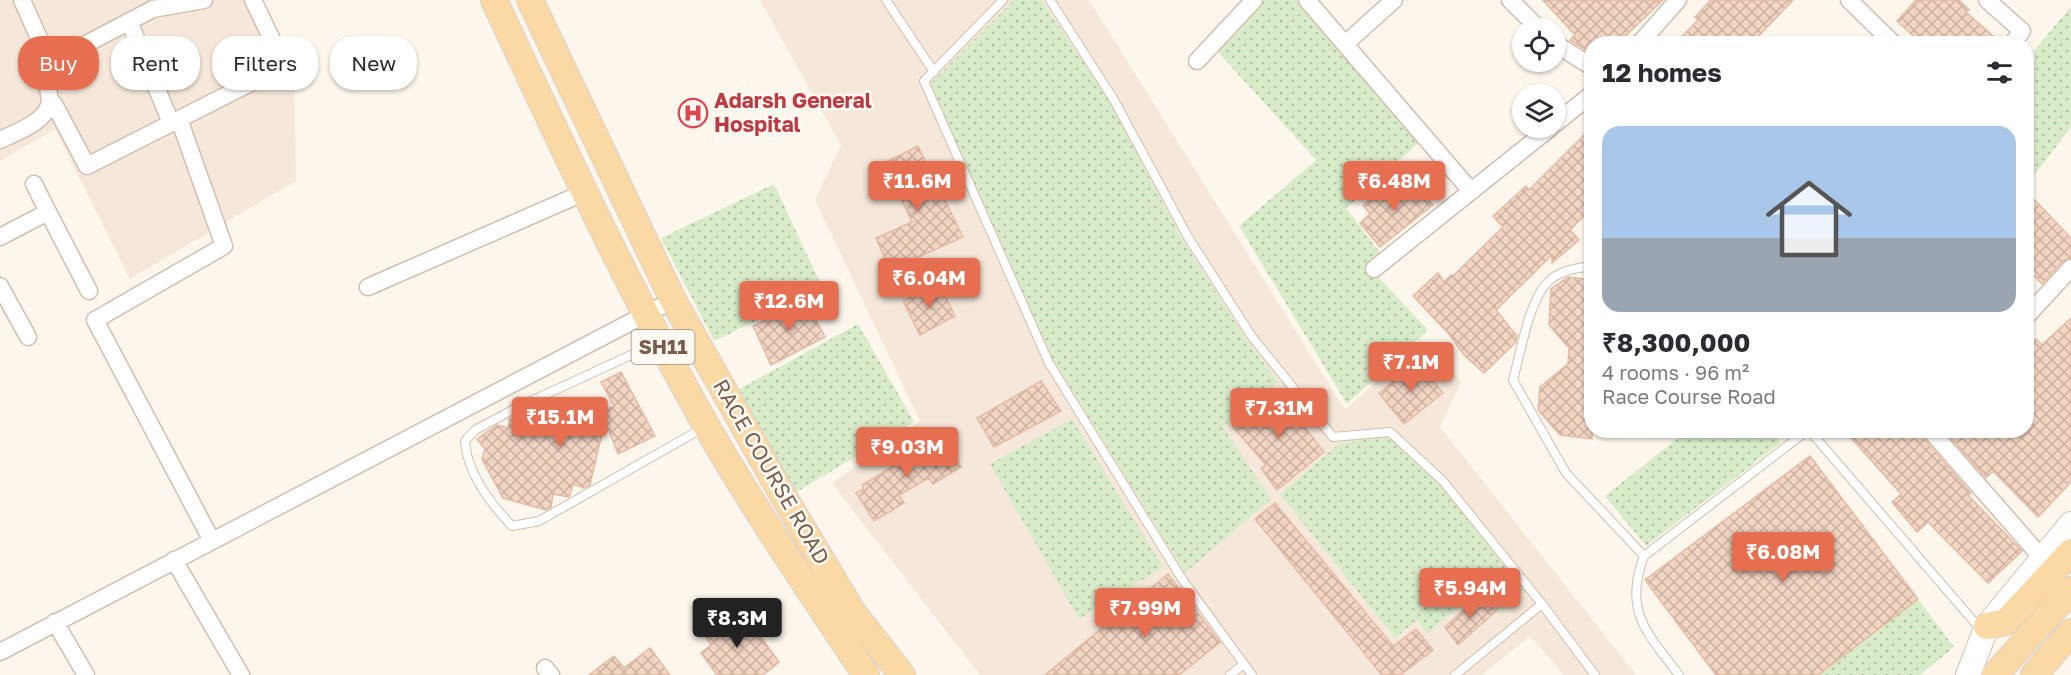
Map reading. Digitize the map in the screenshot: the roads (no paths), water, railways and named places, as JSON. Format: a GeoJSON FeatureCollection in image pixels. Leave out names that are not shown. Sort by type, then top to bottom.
{"type":"FeatureCollection","features":[{"type":"Feature","properties":{"kind":"main road","name":"RACE COURSE ROAD"},"geometry":{"type":"LineString","coordinates":[[494,0],[584,193],[660,342],[772,536],[866,675]]}},
{"type":"Feature","properties":{"kind":"main road","name":"RACE COURSE ROAD"},"geometry":{"type":"LineString","coordinates":[[530,0],[673,300],[782,494],[852,611],[902,675]]}},
{"type":"Feature","properties":{"kind":"main road"},"geometry":{"type":"LineString","coordinates":[[1985,630],[2006,622],[2071,552]]}},
{"type":"Feature","properties":{"kind":"main road"},"geometry":{"type":"LineString","coordinates":[[1995,675],[2071,590]]}},
{"type":"Feature","properties":{"kind":"main road"},"geometry":{"type":"LineString","coordinates":[[2034,675],[2071,632]]}},
{"type":"Feature","properties":{"kind":"street"},"geometry":{"type":"LineString","coordinates":[[22,0],[38,36]]}},
{"type":"Feature","properties":{"kind":"street"},"geometry":{"type":"LineString","coordinates":[[99,37],[129,21],[151,4],[204,0]]}},
{"type":"Feature","properties":{"kind":"street"},"geometry":{"type":"LineString","coordinates":[[50,102],[54,104],[87,166],[264,76],[273,66],[278,52],[276,43],[253,0]]}},
{"type":"Feature","properties":{"kind":"street"},"geometry":{"type":"LineString","coordinates":[[1197,61],[1254,0]]}},
{"type":"Feature","properties":{"kind":"street"},"geometry":{"type":"LineString","coordinates":[[1307,0],[1471,190]]}},
{"type":"Feature","properties":{"kind":"street"},"geometry":{"type":"LineString","coordinates":[[1346,44],[1394,0]]}},
{"type":"Feature","properties":{"kind":"street"},"geometry":{"type":"LineString","coordinates":[[1510,0],[1528,18]]}},
{"type":"Feature","properties":{"kind":"street"},"geometry":{"type":"LineString","coordinates":[[1646,36],[1678,0]]}},
{"type":"Feature","properties":{"kind":"street"},"geometry":{"type":"LineString","coordinates":[[1849,0],[1886,36]]}},
{"type":"Feature","properties":{"kind":"street"},"geometry":{"type":"LineString","coordinates":[[1987,0],[2022,32],[2019,36]]}},
{"type":"Feature","properties":{"kind":"street"},"geometry":{"type":"LineString","coordinates":[[129,21],[175,121],[224,246],[95,320],[213,540]]}},
{"type":"Feature","properties":{"kind":"street"},"geometry":{"type":"LineString","coordinates":[[1566,50],[1584,62]]}},
{"type":"Feature","properties":{"kind":"street"},"geometry":{"type":"LineString","coordinates":[[0,140],[38,120],[49,108],[49,90]]}},
{"type":"Feature","properties":{"kind":"street"},"geometry":{"type":"LineString","coordinates":[[1566,115],[1584,100]]}},
{"type":"Feature","properties":{"kind":"street"},"geometry":{"type":"LineString","coordinates":[[1374,269],[1537,138]]}},
{"type":"Feature","properties":{"kind":"street"},"geometry":{"type":"LineString","coordinates":[[34,184],[89,291]]}},
{"type":"Feature","properties":{"kind":"street"},"geometry":{"type":"LineString","coordinates":[[368,287],[584,193]]}},
{"type":"Feature","properties":{"kind":"street"},"geometry":{"type":"LineString","coordinates":[[0,237],[48,212]]}},
{"type":"Feature","properties":{"kind":"street"},"geometry":{"type":"LineString","coordinates":[[2034,307],[2071,268]]}},
{"type":"Feature","properties":{"kind":"street"},"geometry":{"type":"LineString","coordinates":[[0,286],[28,337]]}},
{"type":"Feature","properties":{"kind":"street"},"geometry":{"type":"LineString","coordinates":[[0,652],[673,300]]}},
{"type":"Feature","properties":{"kind":"street"},"geometry":{"type":"LineString","coordinates":[[1937,438],[2042,558]]}},
{"type":"Feature","properties":{"kind":"street"},"geometry":{"type":"LineString","coordinates":[[1968,675],[1985,630],[2071,524]]}},
{"type":"Feature","properties":{"kind":"street"},"geometry":{"type":"LineString","coordinates":[[174,560],[241,675]]}},
{"type":"Feature","properties":{"kind":"street"},"geometry":{"type":"LineString","coordinates":[[56,622],[86,675]]}},
{"type":"Feature","properties":{"kind":"lane"},"geometry":{"type":"LineString","coordinates":[[886,0],[933,72]]}},
{"type":"Feature","properties":{"kind":"lane"},"geometry":{"type":"LineString","coordinates":[[1003,0],[924,81],[1049,363],[1182,579],[1252,675]]}},
{"type":"Feature","properties":{"kind":"lane"},"geometry":{"type":"LineString","coordinates":[[1050,0],[1114,100],[1188,237],[1252,337],[1298,396],[1333,437],[1390,432],[1443,481],[1542,604],[1595,675]]}},
{"type":"Feature","properties":{"kind":"lane"},"geometry":{"type":"LineString","coordinates":[[1584,267],[1570,270],[1551,280],[1537,296],[1513,380],[1566,472],[1644,556]]}},
{"type":"Feature","properties":{"kind":"lane"},"geometry":{"type":"LineString","coordinates":[[660,342],[603,366],[476,430],[465,441],[466,459],[493,506],[512,526],[539,521],[707,426]]}},
{"type":"Feature","properties":{"kind":"lane"},"geometry":{"type":"LineString","coordinates":[[1679,675],[1640,621],[1636,600],[1637,581],[1644,556],[1799,438]]}},
{"type":"Feature","properties":{"kind":"lane"},"geometry":{"type":"LineString","coordinates":[[1816,438],[1985,630]]}},
{"type":"Feature","properties":{"kind":"lane"},"geometry":{"type":"LineString","coordinates":[[1455,675],[1542,604]]}},
{"type":"Feature","properties":{"kind":"lane"},"geometry":{"type":"LineString","coordinates":[[1230,675],[1244,664]]}},
{"type":"Feature","properties":{"kind":"place","name":"Adarsh General Hospital"},"geometry":{"type":"Point","coordinates":[693,113]}}]}
